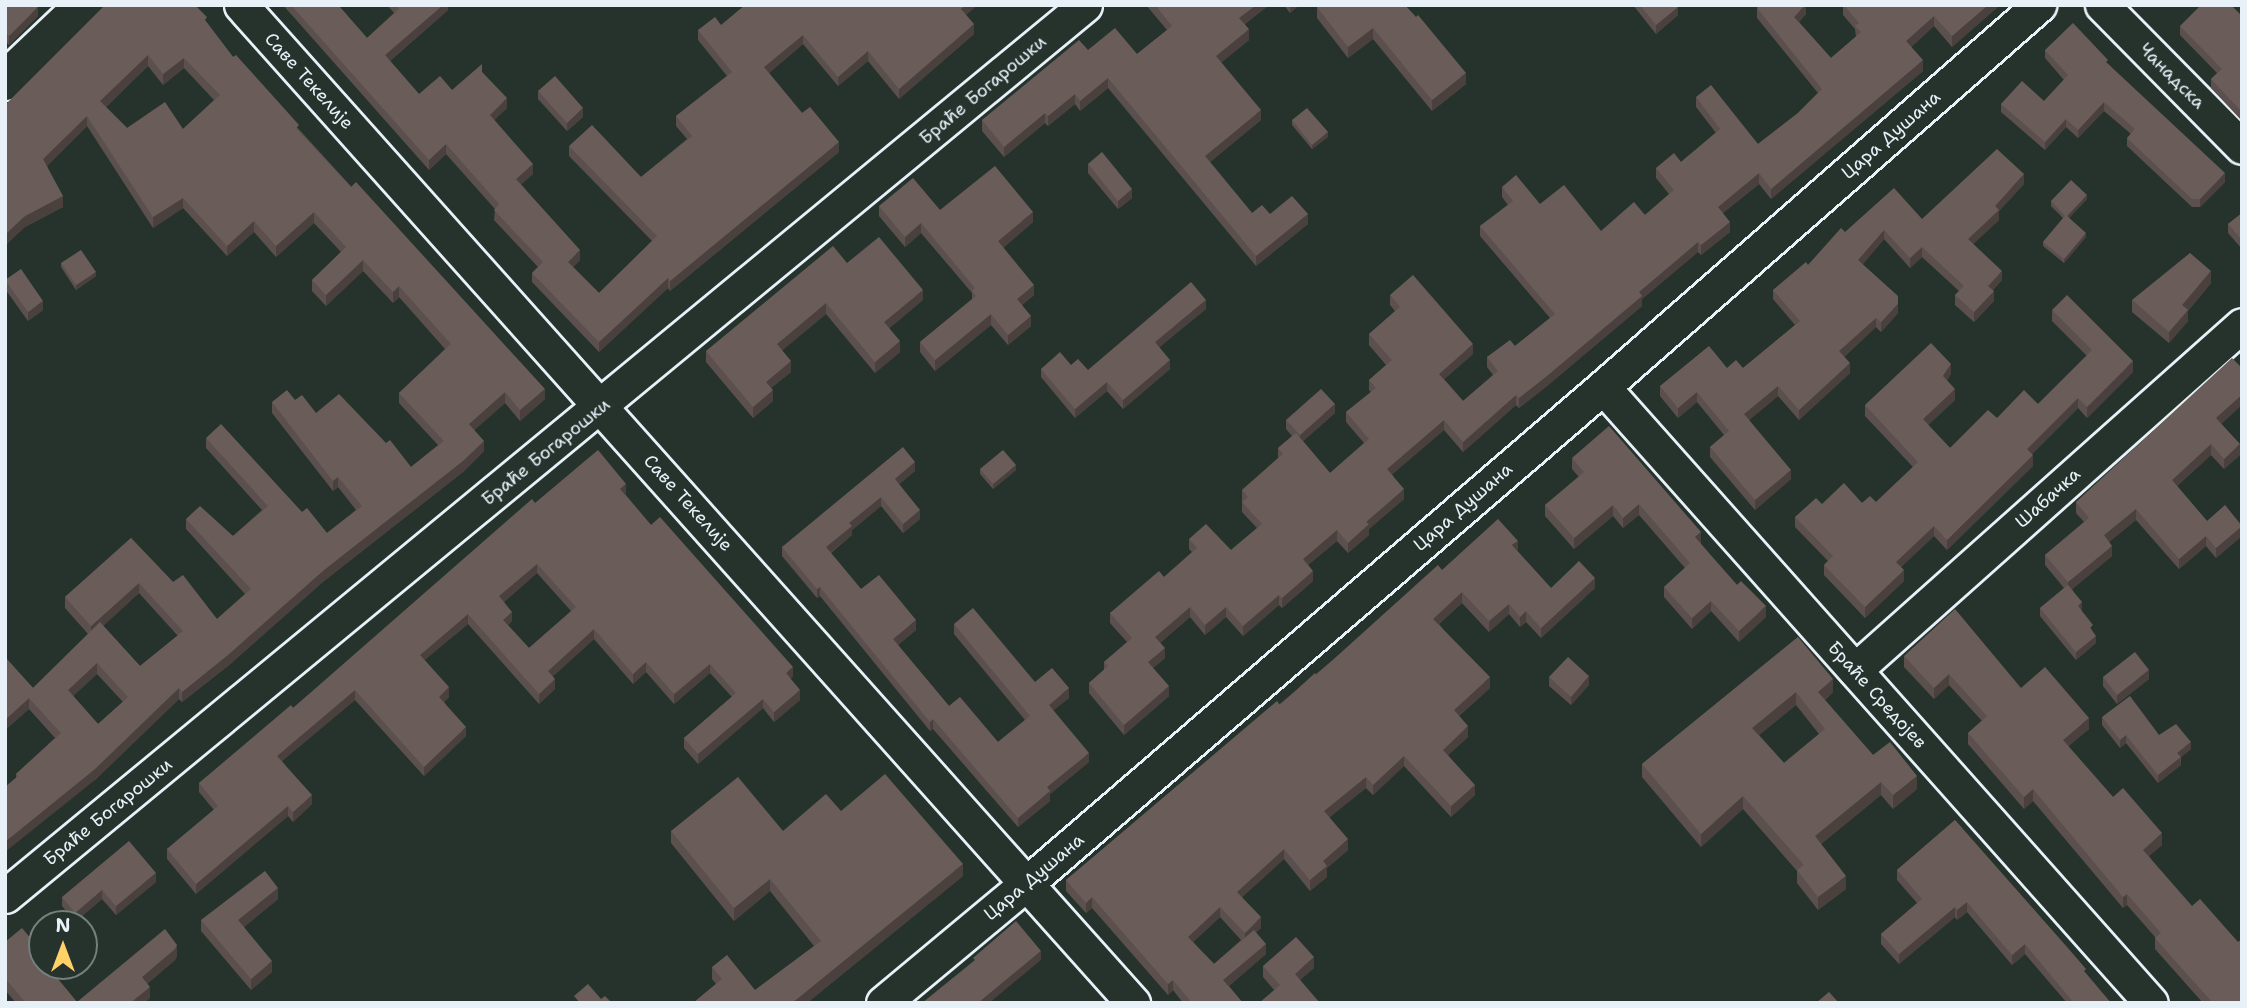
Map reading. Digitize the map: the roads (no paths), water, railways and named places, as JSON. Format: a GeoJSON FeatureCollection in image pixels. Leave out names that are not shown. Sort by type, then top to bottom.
{"type":"FeatureCollection","features":[{"type":"Feature","properties":{"kind":"main road"},"geometry":{"type":"LineString","coordinates":[[5,81],[85,5]]}},
{"type":"Feature","properties":{"kind":"street","name":"Саве Текелије"},"geometry":{"type":"LineString","coordinates":[[241,5],[1133,1003]]}},
{"type":"Feature","properties":{"kind":"street","name":"Браће Богарошки"},"geometry":{"type":"LineString","coordinates":[[5,896],[1085,5]]}},
{"type":"Feature","properties":{"kind":"street","name":"Цара Душана"},"geometry":{"type":"LineString","coordinates":[[883,1003],[1027,883],[1603,387],[2039,5]]}},
{"type":"Feature","properties":{"kind":"street","name":"Чанадска"},"geometry":{"type":"LineString","coordinates":[[2102,5],[2242,148]]}},
{"type":"Feature","properties":{"kind":"street","name":"Шабачка"},"geometry":{"type":"LineString","coordinates":[[1855,670],[2242,325]]}},
{"type":"Feature","properties":{"kind":"street","name":"Браће Средојев"},"geometry":{"type":"LineString","coordinates":[[1603,387],[2151,1003]]}}]}
